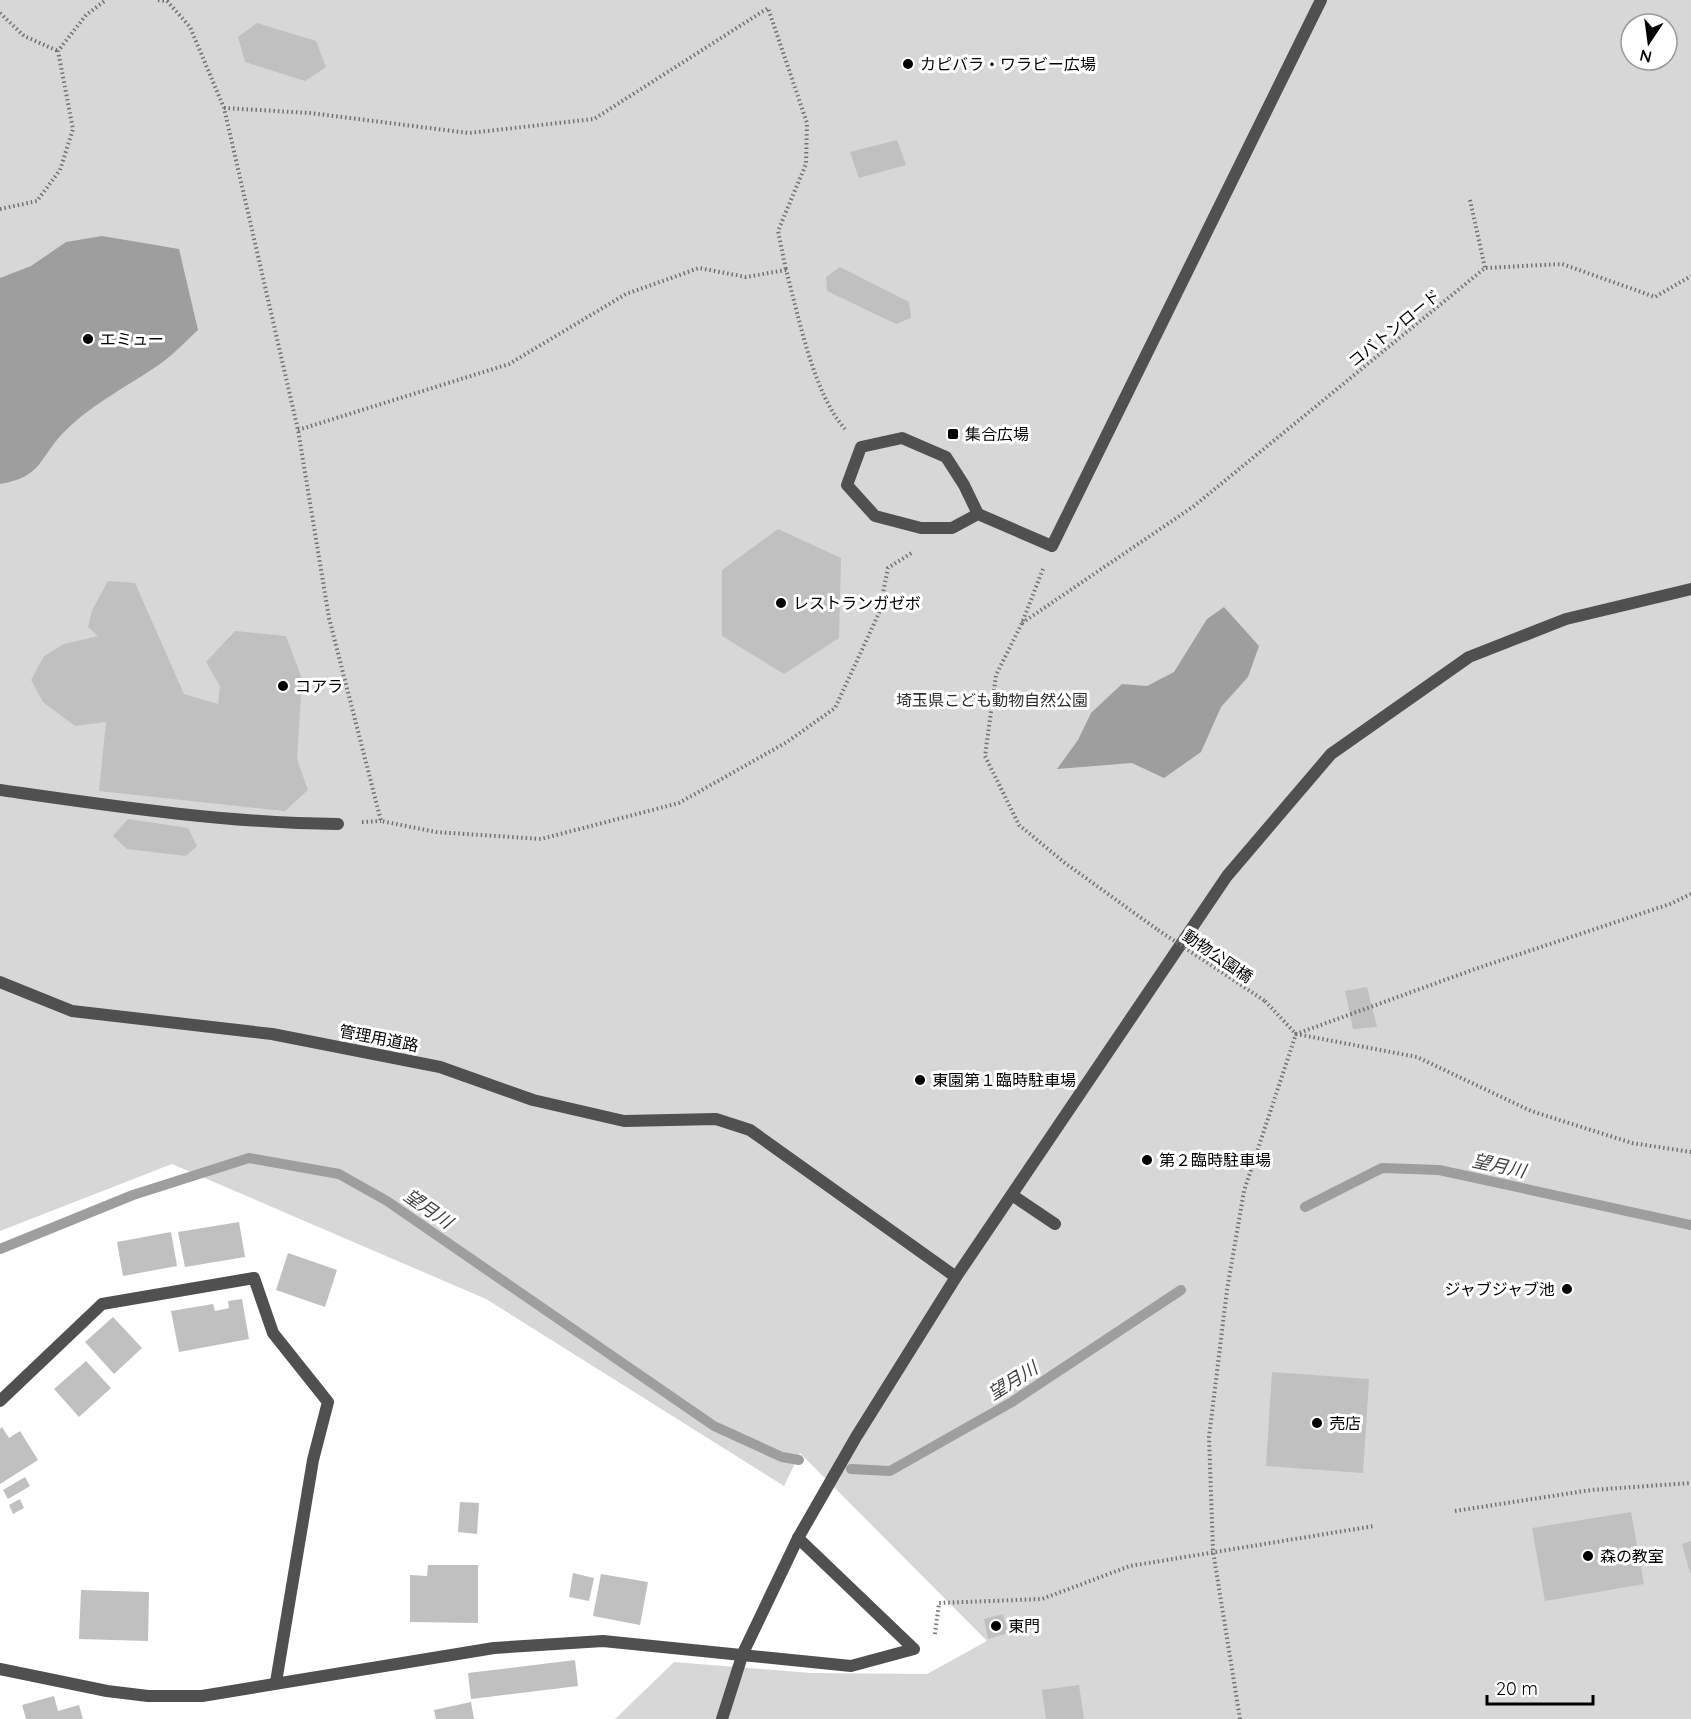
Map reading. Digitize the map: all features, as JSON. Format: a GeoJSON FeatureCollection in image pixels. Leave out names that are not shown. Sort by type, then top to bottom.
{"type":"FeatureCollection","features":[{"type":"Feature","properties":{"kind":"street"},"geometry":{"type":"LineString","coordinates":[[978,514],[952,528],[921,528],[875,516],[848,485],[861,447],[902,438],[946,457],[964,485],[978,514],[1052,546],[1321,0]]}},
{"type":"Feature","properties":{"kind":"street"},"geometry":{"type":"LineString","coordinates":[[722,1719],[743,1653],[798,1538],[856,1437],[956,1277],[1227,876],[1331,754],[1469,657],[1566,619],[1691,589]]}},
{"type":"Feature","properties":{"kind":"street"},"geometry":{"type":"LineString","coordinates":[[0,790],[153,811],[280,824],[338,824]]}},
{"type":"Feature","properties":{"kind":"street","name":"管理用道路"},"geometry":{"type":"LineString","coordinates":[[0,982],[72,1011],[272,1034],[440,1067],[533,1100],[624,1121],[716,1119],[750,1130],[956,1277]]}},
{"type":"Feature","properties":{"kind":"street"},"geometry":{"type":"LineString","coordinates":[[1012,1195],[1055,1224]]}},
{"type":"Feature","properties":{"kind":"street"},"geometry":{"type":"LineString","coordinates":[[0,1401],[102,1304],[254,1278],[273,1333],[328,1402],[313,1460],[276,1682]]}},
{"type":"Feature","properties":{"kind":"street"},"geometry":{"type":"LineString","coordinates":[[798,1538],[914,1649]]}},
{"type":"Feature","properties":{"kind":"street"},"geometry":{"type":"LineString","coordinates":[[0,1669],[107,1691],[148,1696],[202,1696],[276,1682],[494,1648],[603,1641],[743,1653],[851,1666],[914,1649]]}},
{"type":"Feature","properties":{"kind":"path"},"geometry":{"type":"LineString","coordinates":[[0,209],[37,201],[60,170],[73,129],[58,51],[86,15],[106,0]]}},
{"type":"Feature","properties":{"kind":"path"},"geometry":{"type":"LineString","coordinates":[[158,0],[167,2],[190,27],[224,108],[298,430],[329,618],[381,821],[436,832],[541,839],[679,803],[787,742],[835,708],[879,613],[888,568],[915,550]]}},
{"type":"Feature","properties":{"kind":"path"},"geometry":{"type":"LineString","coordinates":[[224,108],[310,112],[469,133],[594,119],[768,8],[807,123],[806,164],[778,231],[786,270],[811,361],[837,420],[861,447]]}},
{"type":"Feature","properties":{"kind":"path"},"geometry":{"type":"LineString","coordinates":[[0,13],[24,36],[58,51]]}},
{"type":"Feature","properties":{"kind":"path"},"geometry":{"type":"LineString","coordinates":[[1470,200],[1485,268],[1562,264],[1655,297],[1691,276]]}},
{"type":"Feature","properties":{"kind":"path"},"geometry":{"type":"LineString","coordinates":[[298,430],[509,364],[626,294],[699,268],[746,277],[786,270]]}},
{"type":"Feature","properties":{"kind":"path","name":"コバトンロード"},"geometry":{"type":"LineString","coordinates":[[1022,623],[1194,506],[1485,268]]}},
{"type":"Feature","properties":{"kind":"path","name":"動物公園橋"},"geometry":{"type":"LineString","coordinates":[[1052,546],[1022,623],[996,675],[985,756],[1018,825],[1065,863],[1158,930],[1264,1001],[1296,1034]]}},
{"type":"Feature","properties":{"kind":"path"},"geometry":{"type":"LineString","coordinates":[[1296,1034],[1475,969],[1670,904],[1691,894]]}},
{"type":"Feature","properties":{"kind":"path"},"geometry":{"type":"LineString","coordinates":[[1296,1034],[1416,1057],[1531,1110],[1632,1143],[1691,1152]]}},
{"type":"Feature","properties":{"kind":"path"},"geometry":{"type":"LineString","coordinates":[[1240,1719],[1213,1551],[1209,1437],[1227,1290],[1244,1191],[1296,1034]]}},
{"type":"Feature","properties":{"kind":"path"},"geometry":{"type":"LineString","coordinates":[[1455,1511],[1591,1490],[1691,1483]]}},
{"type":"Feature","properties":{"kind":"path"},"geometry":{"type":"LineString","coordinates":[[914,1649],[934,1641],[939,1603],[1042,1599],[1130,1566],[1374,1526]]}},
{"type":"Feature","properties":{"kind":"green space","name":"埼玉県こども動物自然公園"},"geometry":{"type":"Polygon","coordinates":[[[0,0],[1691,0],[1691,1719],[615,1719],[674,1662],[811,1673],[927,1674],[987,1641],[800,1453],[784,1486],[486,1299],[172,1164],[0,1231],[0,0]]]}},
{"type":"Feature","properties":{"kind":"shaded area"},"geometry":{"type":"Polygon","coordinates":[[[102,236],[179,249],[198,330],[164,361],[100,402],[76,421],[57,440],[33,471],[14,481],[0,484],[0,278],[31,266],[66,242],[102,236]]]}},
{"type":"Feature","properties":{"kind":"shaded area"},"geometry":{"type":"Polygon","coordinates":[[[1224,607],[1259,646],[1248,677],[1221,707],[1201,752],[1164,778],[1132,763],[1057,769],[1078,740],[1091,713],[1122,684],[1147,686],[1174,672],[1207,619],[1224,607]]]}},
{"type":"Feature","properties":{"kind":"building"},"geometry":{"type":"Polygon","coordinates":[[[257,23],[316,41],[326,67],[305,81],[245,62],[238,37],[257,23]]]}},
{"type":"Feature","properties":{"kind":"building"},"geometry":{"type":"Polygon","coordinates":[[[897,140],[906,165],[859,178],[850,152],[897,140]]]}},
{"type":"Feature","properties":{"kind":"building"},"geometry":{"type":"Polygon","coordinates":[[[840,267],[909,302],[911,318],[896,324],[827,291],[826,277],[840,267]]]}},
{"type":"Feature","properties":{"kind":"building","name":"レストランガゼボ"},"geometry":{"type":"Polygon","coordinates":[[[778,529],[841,558],[839,638],[784,674],[722,636],[722,570],[778,529]]]}},
{"type":"Feature","properties":{"kind":"building"},"geometry":{"type":"Polygon","coordinates":[[[108,581],[135,583],[184,694],[218,704],[220,686],[206,662],[235,631],[286,636],[302,679],[297,759],[308,790],[285,811],[99,791],[106,722],[75,726],[43,702],[31,680],[44,656],[64,644],[98,636],[88,627],[92,610],[108,581]]]}},
{"type":"Feature","properties":{"kind":"building"},"geometry":{"type":"Polygon","coordinates":[[[128,819],[188,828],[197,846],[186,856],[127,849],[113,836],[128,819]]]}},
{"type":"Feature","properties":{"kind":"building"},"geometry":{"type":"Polygon","coordinates":[[[1367,987],[1377,1027],[1353,1029],[1345,991],[1367,987]]]}},
{"type":"Feature","properties":{"kind":"building"},"geometry":{"type":"Polygon","coordinates":[[[239,1222],[245,1257],[185,1267],[178,1232],[239,1222]]]}},
{"type":"Feature","properties":{"kind":"building"},"geometry":{"type":"Polygon","coordinates":[[[171,1232],[177,1266],[123,1276],[117,1242],[171,1232]]]}},
{"type":"Feature","properties":{"kind":"building"},"geometry":{"type":"Polygon","coordinates":[[[288,1253],[337,1270],[325,1307],[276,1290],[288,1253]]]}},
{"type":"Feature","properties":{"kind":"building"},"geometry":{"type":"Polygon","coordinates":[[[242,1299],[249,1339],[179,1352],[171,1311],[213,1304],[215,1311],[229,1308],[228,1301],[242,1299]]]}},
{"type":"Feature","properties":{"kind":"building"},"geometry":{"type":"Polygon","coordinates":[[[113,1317],[142,1348],[114,1374],[85,1342],[113,1317]]]}},
{"type":"Feature","properties":{"kind":"building"},"geometry":{"type":"Polygon","coordinates":[[[86,1361],[111,1388],[79,1417],[54,1389],[86,1361]]]}},
{"type":"Feature","properties":{"kind":"building","name":"売店"},"geometry":{"type":"Polygon","coordinates":[[[1272,1372],[1369,1379],[1363,1473],[1266,1466],[1272,1372]]]}},
{"type":"Feature","properties":{"kind":"building"},"geometry":{"type":"Polygon","coordinates":[[[2,1427],[9,1438],[20,1431],[38,1460],[0,1484],[0,1429],[2,1427]]]}},
{"type":"Feature","properties":{"kind":"building"},"geometry":{"type":"Polygon","coordinates":[[[25,1477],[30,1486],[8,1499],[3,1490],[25,1477]]]}},
{"type":"Feature","properties":{"kind":"building"},"geometry":{"type":"Polygon","coordinates":[[[20,1499],[24,1508],[13,1514],[9,1505],[20,1499]]]}},
{"type":"Feature","properties":{"kind":"building"},"geometry":{"type":"Polygon","coordinates":[[[460,1502],[479,1503],[477,1534],[458,1532],[460,1502]]]}},
{"type":"Feature","properties":{"kind":"building","name":"森の教室"},"geometry":{"type":"Polygon","coordinates":[[[1631,1512],[1644,1584],[1545,1601],[1532,1528],[1631,1512]]]}},
{"type":"Feature","properties":{"kind":"building"},"geometry":{"type":"Polygon","coordinates":[[[1691,1541],[1691,1572],[1690,1573],[1682,1544],[1691,1541]]]}},
{"type":"Feature","properties":{"kind":"building"},"geometry":{"type":"Polygon","coordinates":[[[428,1565],[478,1565],[478,1623],[410,1622],[410,1575],[427,1576],[428,1565]]]}},
{"type":"Feature","properties":{"kind":"building"},"geometry":{"type":"Polygon","coordinates":[[[573,1573],[594,1578],[589,1601],[569,1597],[573,1573]]]}},
{"type":"Feature","properties":{"kind":"building"},"geometry":{"type":"Polygon","coordinates":[[[601,1574],[648,1582],[640,1625],[593,1616],[601,1574]]]}},
{"type":"Feature","properties":{"kind":"building"},"geometry":{"type":"Polygon","coordinates":[[[81,1590],[149,1592],[148,1641],[79,1639],[81,1590]]]}},
{"type":"Feature","properties":{"kind":"building","name":"東門"},"geometry":{"type":"Polygon","coordinates":[[[1003,1614],[1008,1633],[988,1639],[984,1619],[1003,1614]]]}},
{"type":"Feature","properties":{"kind":"building"},"geometry":{"type":"Polygon","coordinates":[[[575,1660],[578,1686],[471,1699],[468,1673],[575,1660]]]}},
{"type":"Feature","properties":{"kind":"building"},"geometry":{"type":"Polygon","coordinates":[[[1079,1685],[1084,1719],[1046,1719],[1042,1690],[1079,1685]]]}},
{"type":"Feature","properties":{"kind":"building"},"geometry":{"type":"Polygon","coordinates":[[[54,1696],[58,1711],[79,1705],[83,1719],[26,1719],[22,1705],[54,1696]]]}},
{"type":"Feature","properties":{"kind":"building"},"geometry":{"type":"Polygon","coordinates":[[[471,1702],[474,1719],[436,1719],[434,1710],[471,1702]]]}},
{"type":"Feature","properties":{"kind":"waterway","name":"望月川"},"geometry":{"type":"LineString","coordinates":[[0,1249],[133,1195],[249,1158],[339,1174],[387,1201],[714,1426],[782,1457],[799,1460]]}},
{"type":"Feature","properties":{"kind":"waterway","name":"望月川"},"geometry":{"type":"LineString","coordinates":[[1305,1207],[1382,1168],[1439,1170],[1691,1225]]}},
{"type":"Feature","properties":{"kind":"waterway","name":"望月川"},"geometry":{"type":"LineString","coordinates":[[851,1469],[890,1471],[1012,1402],[1181,1290]]}},
{"type":"Feature","properties":{"kind":"place","name":"カピバラ・ワラビー広場"},"geometry":{"type":"Point","coordinates":[908,64]}},
{"type":"Feature","properties":{"kind":"place","name":"エミュー"},"geometry":{"type":"Point","coordinates":[88,339]}},
{"type":"Feature","properties":{"kind":"place","name":"集合広場"},"geometry":{"type":"Point","coordinates":[953,434]}},
{"type":"Feature","properties":{"kind":"place","name":"レストランガゼボ"},"geometry":{"type":"Point","coordinates":[781,603]}},
{"type":"Feature","properties":{"kind":"place","name":"コアラ"},"geometry":{"type":"Point","coordinates":[283,686]}},
{"type":"Feature","properties":{"kind":"place","name":"東園第１臨時駐車場"},"geometry":{"type":"Point","coordinates":[920,1080]}},
{"type":"Feature","properties":{"kind":"place","name":"第２臨時駐車場"},"geometry":{"type":"Point","coordinates":[1147,1160]}},
{"type":"Feature","properties":{"kind":"place","name":"ジャブジャブ池"},"geometry":{"type":"Point","coordinates":[1567,1289]}},
{"type":"Feature","properties":{"kind":"place","name":"売店"},"geometry":{"type":"Point","coordinates":[1317,1423]}},
{"type":"Feature","properties":{"kind":"place","name":"森の教室"},"geometry":{"type":"Point","coordinates":[1588,1556]}},
{"type":"Feature","properties":{"kind":"place","name":"東門"},"geometry":{"type":"Point","coordinates":[996,1626]}}]}
